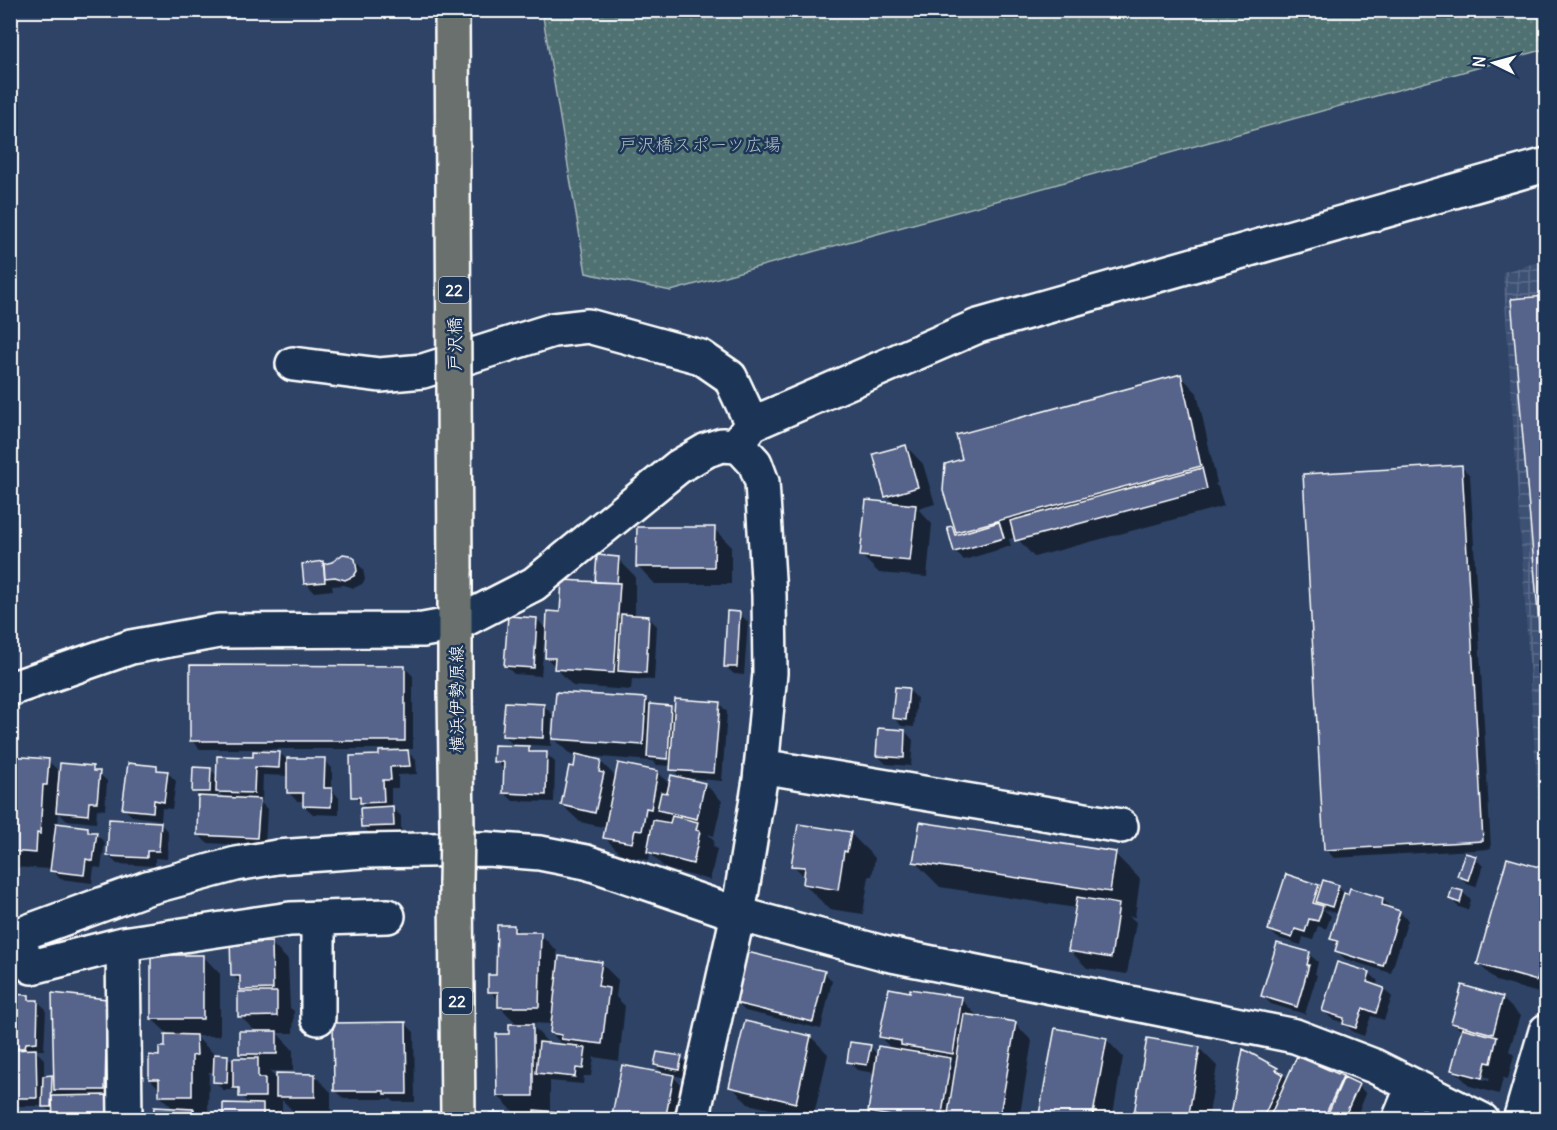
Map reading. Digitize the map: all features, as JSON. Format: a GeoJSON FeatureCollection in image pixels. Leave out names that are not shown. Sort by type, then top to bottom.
{"type":"FeatureCollection","features":[{"type":"Feature","properties":{"kind":"main road","name":"戸沢橋"},"geometry":{"type":"LineString","coordinates":[[452,10],[455,569]]}},
{"type":"Feature","properties":{"kind":"main road","name":"横浜伊勢原線"},"geometry":{"type":"LineString","coordinates":[[455,569],[458,1119]]}},
{"type":"Feature","properties":{"kind":"street"},"geometry":{"type":"LineString","coordinates":[[10,689],[131,647],[219,631],[414,630],[456,624],[534,584],[678,467],[707,450],[978,326],[1546,165]]}},
{"type":"Feature","properties":{"kind":"street"},"geometry":{"type":"LineString","coordinates":[[293,364],[380,375],[423,371],[553,330],[588,326],[701,357],[730,377],[744,435],[743,450],[755,463],[762,482],[770,595],[770,673],[761,766],[738,914],[692,1119]]}},
{"type":"Feature","properties":{"kind":"street"},"geometry":{"type":"LineString","coordinates":[[761,766],[1121,826]]}},
{"type":"Feature","properties":{"kind":"street"},"geometry":{"type":"LineString","coordinates":[[388,916],[290,919],[123,944],[32,967],[12,937],[147,888],[236,864],[277,857],[364,851],[487,849],[540,853],[586,862],[738,914],[887,954],[1295,1036],[1374,1066],[1482,1119]]}},
{"type":"Feature","properties":{"kind":"street"},"geometry":{"type":"LineString","coordinates":[[318,919],[318,1018]]}},
{"type":"Feature","properties":{"kind":"street"},"geometry":{"type":"LineString","coordinates":[[123,944],[125,1119]]}},
{"type":"Feature","properties":{"kind":"street"},"geometry":{"type":"LineString","coordinates":[[1520,1119],[1546,1031]]}},
{"type":"Feature","properties":{"kind":"street"},"geometry":{"type":"LineString","coordinates":[[1399,1119],[1413,1086]]}},
{"type":"Feature","properties":{"kind":"shaded area"},"geometry":{"type":"Polygon","coordinates":[[[1546,260],[1546,847],[1541,846],[1503,272],[1546,260]]]}},
{"type":"Feature","properties":{"kind":"green space","name":"戸沢橋スポーツ広場"},"geometry":{"type":"Polygon","coordinates":[[[1546,10],[1546,49],[671,291],[586,273],[542,11],[1546,10]]]}},
{"type":"Feature","properties":{"kind":"building"},"geometry":{"type":"Polygon","coordinates":[[[1546,296],[1546,706],[1511,299],[1546,296]]]}},
{"type":"Feature","properties":{"kind":"building"},"geometry":{"type":"Polygon","coordinates":[[[1181,374],[1201,466],[956,532],[943,491],[945,464],[962,459],[956,435],[1181,374]]]}},
{"type":"Feature","properties":{"kind":"building"},"geometry":{"type":"Polygon","coordinates":[[[906,445],[918,487],[885,497],[873,454],[906,445]]]}},
{"type":"Feature","properties":{"kind":"building"},"geometry":{"type":"Polygon","coordinates":[[[1462,465],[1483,841],[1324,850],[1303,474],[1462,465]]]}},
{"type":"Feature","properties":{"kind":"building"},"geometry":{"type":"Polygon","coordinates":[[[1202,468],[1207,489],[1015,541],[1010,521],[1202,468]]]}},
{"type":"Feature","properties":{"kind":"building"},"geometry":{"type":"Polygon","coordinates":[[[866,500],[916,505],[910,561],[860,556],[866,500]]]}},
{"type":"Feature","properties":{"kind":"building"},"geometry":{"type":"Polygon","coordinates":[[[999,522],[1004,538],[954,552],[947,527],[952,526],[955,535],[999,522]]]}},
{"type":"Feature","properties":{"kind":"building"},"geometry":{"type":"Polygon","coordinates":[[[637,527],[715,527],[714,567],[636,567],[637,527]]]}},
{"type":"Feature","properties":{"kind":"building"},"geometry":{"type":"Polygon","coordinates":[[[343,554],[355,559],[357,571],[354,576],[345,580],[335,577],[325,578],[324,564],[332,562],[343,554]]]}},
{"type":"Feature","properties":{"kind":"building"},"geometry":{"type":"Polygon","coordinates":[[[597,555],[619,557],[617,583],[595,582],[597,555]]]}},
{"type":"Feature","properties":{"kind":"building"},"geometry":{"type":"Polygon","coordinates":[[[323,561],[325,582],[304,584],[302,564],[323,561]]]}},
{"type":"Feature","properties":{"kind":"building"},"geometry":{"type":"Polygon","coordinates":[[[562,580],[620,583],[614,673],[554,669],[555,658],[545,658],[547,611],[560,612],[562,580]]]}},
{"type":"Feature","properties":{"kind":"building"},"geometry":{"type":"Polygon","coordinates":[[[727,611],[740,612],[737,667],[724,667],[727,611]]]}},
{"type":"Feature","properties":{"kind":"building"},"geometry":{"type":"Polygon","coordinates":[[[621,614],[649,616],[646,673],[618,671],[621,614]]]}},
{"type":"Feature","properties":{"kind":"building"},"geometry":{"type":"Polygon","coordinates":[[[508,616],[537,618],[534,668],[504,666],[508,616]]]}},
{"type":"Feature","properties":{"kind":"building"},"geometry":{"type":"Polygon","coordinates":[[[190,665],[405,666],[405,741],[190,741],[190,665]]]}},
{"type":"Feature","properties":{"kind":"building"},"geometry":{"type":"Polygon","coordinates":[[[895,687],[909,688],[906,720],[892,718],[895,687]]]}},
{"type":"Feature","properties":{"kind":"building"},"geometry":{"type":"Polygon","coordinates":[[[556,692],[646,698],[643,745],[552,739],[556,692]]]}},
{"type":"Feature","properties":{"kind":"building"},"geometry":{"type":"Polygon","coordinates":[[[675,699],[720,702],[714,773],[670,770],[675,699]]]}},
{"type":"Feature","properties":{"kind":"building"},"geometry":{"type":"Polygon","coordinates":[[[505,702],[544,704],[543,738],[502,736],[505,702]]]}},
{"type":"Feature","properties":{"kind":"building"},"geometry":{"type":"Polygon","coordinates":[[[650,704],[671,706],[668,759],[647,757],[650,704]]]}},
{"type":"Feature","properties":{"kind":"building"},"geometry":{"type":"Polygon","coordinates":[[[878,728],[905,730],[904,758],[876,756],[878,728]]]}},
{"type":"Feature","properties":{"kind":"building"},"geometry":{"type":"Polygon","coordinates":[[[494,745],[529,746],[529,752],[547,752],[546,795],[503,793],[504,762],[493,762],[494,745]]]}},
{"type":"Feature","properties":{"kind":"building"},"geometry":{"type":"Polygon","coordinates":[[[408,750],[410,766],[390,767],[391,780],[383,780],[384,802],[360,803],[360,797],[351,797],[350,756],[379,755],[379,751],[408,750]]]}},
{"type":"Feature","properties":{"kind":"building"},"geometry":{"type":"Polygon","coordinates":[[[253,751],[280,752],[279,768],[255,767],[254,793],[216,792],[217,756],[253,757],[253,751]]]}},
{"type":"Feature","properties":{"kind":"building"},"geometry":{"type":"Polygon","coordinates":[[[576,754],[601,760],[599,772],[604,773],[595,813],[561,805],[569,766],[574,767],[576,754]]]}},
{"type":"Feature","properties":{"kind":"building"},"geometry":{"type":"Polygon","coordinates":[[[10,756],[49,759],[47,785],[43,785],[40,834],[37,833],[36,853],[10,851],[10,756]]]}},
{"type":"Feature","properties":{"kind":"building"},"geometry":{"type":"Polygon","coordinates":[[[287,758],[325,758],[324,788],[332,788],[331,807],[303,806],[303,793],[287,793],[287,758]]]}},
{"type":"Feature","properties":{"kind":"building"},"geometry":{"type":"Polygon","coordinates":[[[60,763],[93,766],[93,771],[100,771],[97,802],[89,802],[88,815],[56,812],[60,763]]]}},
{"type":"Feature","properties":{"kind":"building"},"geometry":{"type":"Polygon","coordinates":[[[128,763],[157,766],[157,770],[168,771],[164,802],[154,800],[153,812],[122,809],[128,763]]]}},
{"type":"Feature","properties":{"kind":"building"},"geometry":{"type":"Polygon","coordinates":[[[618,763],[658,771],[651,809],[646,808],[642,831],[635,830],[632,843],[603,838],[618,763]]]}},
{"type":"Feature","properties":{"kind":"building"},"geometry":{"type":"Polygon","coordinates":[[[193,767],[211,768],[210,792],[192,792],[193,767]]]}},
{"type":"Feature","properties":{"kind":"building"},"geometry":{"type":"Polygon","coordinates":[[[671,775],[705,783],[697,819],[657,810],[661,792],[667,793],[671,775]]]}},
{"type":"Feature","properties":{"kind":"building"},"geometry":{"type":"Polygon","coordinates":[[[198,796],[260,799],[257,838],[197,835],[198,796]]]}},
{"type":"Feature","properties":{"kind":"building"},"geometry":{"type":"Polygon","coordinates":[[[393,806],[394,826],[361,827],[360,808],[393,806]]]}},
{"type":"Feature","properties":{"kind":"building"},"geometry":{"type":"Polygon","coordinates":[[[672,816],[698,822],[696,830],[700,831],[693,864],[647,852],[653,820],[670,823],[672,816]]]}},
{"type":"Feature","properties":{"kind":"building"},"geometry":{"type":"Polygon","coordinates":[[[109,819],[161,822],[159,851],[147,851],[147,858],[107,856],[109,819]]]}},
{"type":"Feature","properties":{"kind":"building"},"geometry":{"type":"Polygon","coordinates":[[[920,822],[1116,852],[1110,892],[913,862],[920,822]]]}},
{"type":"Feature","properties":{"kind":"building"},"geometry":{"type":"Polygon","coordinates":[[[56,823],[88,827],[88,832],[97,832],[93,861],[86,859],[84,875],[50,871],[56,823]]]}},
{"type":"Feature","properties":{"kind":"building"},"geometry":{"type":"Polygon","coordinates":[[[798,824],[851,832],[847,852],[844,851],[838,890],[803,884],[805,867],[791,866],[798,824]]]}},
{"type":"Feature","properties":{"kind":"building"},"geometry":{"type":"Polygon","coordinates":[[[1465,853],[1476,856],[1468,880],[1457,876],[1465,853]]]}},
{"type":"Feature","properties":{"kind":"building"},"geometry":{"type":"Polygon","coordinates":[[[1507,858],[1546,869],[1546,947],[1537,981],[1477,964],[1507,858]]]}},
{"type":"Feature","properties":{"kind":"building"},"geometry":{"type":"Polygon","coordinates":[[[1286,874],[1319,885],[1313,903],[1323,906],[1318,921],[1309,919],[1305,932],[1295,929],[1292,938],[1268,930],[1286,874]]]}},
{"type":"Feature","properties":{"kind":"building"},"geometry":{"type":"Polygon","coordinates":[[[1323,880],[1339,885],[1332,907],[1316,902],[1323,880]]]}},
{"type":"Feature","properties":{"kind":"building"},"geometry":{"type":"Polygon","coordinates":[[[1350,888],[1383,898],[1382,905],[1400,911],[1383,966],[1335,951],[1338,941],[1330,939],[1344,893],[1348,894],[1350,888]]]}},
{"type":"Feature","properties":{"kind":"building"},"geometry":{"type":"Polygon","coordinates":[[[1452,888],[1463,891],[1460,903],[1449,899],[1452,888]]]}},
{"type":"Feature","properties":{"kind":"building"},"geometry":{"type":"Polygon","coordinates":[[[1077,897],[1119,904],[1111,958],[1068,951],[1077,897]]]}},
{"type":"Feature","properties":{"kind":"building"},"geometry":{"type":"Polygon","coordinates":[[[497,925],[514,925],[514,932],[541,932],[539,1007],[498,1007],[498,992],[488,992],[488,975],[496,975],[497,925]]]}},
{"type":"Feature","properties":{"kind":"building"},"geometry":{"type":"Polygon","coordinates":[[[253,936],[253,943],[272,942],[273,989],[240,990],[240,976],[231,976],[230,937],[253,936]]]}},
{"type":"Feature","properties":{"kind":"building"},"geometry":{"type":"Polygon","coordinates":[[[1277,943],[1310,952],[1307,965],[1309,965],[1297,1007],[1261,996],[1277,943]]]}},
{"type":"Feature","properties":{"kind":"building"},"geometry":{"type":"Polygon","coordinates":[[[747,952],[825,971],[813,1022],[735,1003],[747,952]]]}},
{"type":"Feature","properties":{"kind":"building"},"geometry":{"type":"Polygon","coordinates":[[[151,955],[203,955],[203,1019],[151,1019],[151,955]]]}},
{"type":"Feature","properties":{"kind":"building"},"geometry":{"type":"Polygon","coordinates":[[[559,956],[602,962],[598,986],[609,988],[602,1044],[561,1039],[562,1035],[550,1033],[559,956]]]}},
{"type":"Feature","properties":{"kind":"building"},"geometry":{"type":"Polygon","coordinates":[[[1337,962],[1370,972],[1367,982],[1384,988],[1376,1013],[1363,1008],[1356,1028],[1343,1024],[1344,1018],[1322,1011],[1337,962]]]}},
{"type":"Feature","properties":{"kind":"building"},"geometry":{"type":"Polygon","coordinates":[[[1462,985],[1503,997],[1493,1034],[1451,1023],[1462,985]]]}},
{"type":"Feature","properties":{"kind":"building"},"geometry":{"type":"Polygon","coordinates":[[[889,988],[962,997],[953,1054],[901,1045],[901,1041],[879,1037],[889,988]]]}},
{"type":"Feature","properties":{"kind":"building"},"geometry":{"type":"Polygon","coordinates":[[[238,992],[277,992],[277,1016],[238,1017],[238,992]]]}},
{"type":"Feature","properties":{"kind":"building"},"geometry":{"type":"Polygon","coordinates":[[[52,993],[107,999],[105,1090],[54,1090],[52,993]]]}},
{"type":"Feature","properties":{"kind":"building"},"geometry":{"type":"Polygon","coordinates":[[[10,994],[29,995],[29,1000],[38,1000],[37,1042],[26,1043],[25,1048],[10,1048],[10,994]]]}},
{"type":"Feature","properties":{"kind":"building"},"geometry":{"type":"Polygon","coordinates":[[[964,1014],[1016,1022],[999,1120],[947,1120],[964,1014]]]}},
{"type":"Feature","properties":{"kind":"building"},"geometry":{"type":"Polygon","coordinates":[[[745,1021],[811,1036],[796,1103],[729,1087],[745,1021]]]}},
{"type":"Feature","properties":{"kind":"building"},"geometry":{"type":"Polygon","coordinates":[[[406,1022],[407,1094],[384,1094],[384,1091],[334,1091],[333,1023],[406,1022]]]}},
{"type":"Feature","properties":{"kind":"building"},"geometry":{"type":"Polygon","coordinates":[[[509,1024],[533,1024],[533,1096],[497,1096],[496,1034],[509,1034],[509,1024]]]}},
{"type":"Feature","properties":{"kind":"building"},"geometry":{"type":"Polygon","coordinates":[[[1055,1028],[1107,1038],[1092,1120],[1038,1120],[1055,1028]]]}},
{"type":"Feature","properties":{"kind":"building"},"geometry":{"type":"Polygon","coordinates":[[[1462,1028],[1497,1037],[1491,1063],[1486,1062],[1482,1078],[1451,1070],[1462,1028]]]}},
{"type":"Feature","properties":{"kind":"building"},"geometry":{"type":"Polygon","coordinates":[[[239,1031],[277,1031],[277,1054],[239,1054],[239,1031]]]}},
{"type":"Feature","properties":{"kind":"building"},"geometry":{"type":"Polygon","coordinates":[[[165,1034],[196,1035],[197,1055],[192,1056],[192,1096],[159,1096],[159,1079],[149,1079],[149,1055],[159,1056],[159,1047],[165,1047],[165,1034]]]}},
{"type":"Feature","properties":{"kind":"building"},"geometry":{"type":"Polygon","coordinates":[[[1147,1038],[1200,1047],[1188,1120],[1133,1120],[1147,1038]]]}},
{"type":"Feature","properties":{"kind":"building"},"geometry":{"type":"Polygon","coordinates":[[[539,1042],[586,1048],[583,1069],[576,1068],[575,1077],[536,1073],[539,1042]]]}},
{"type":"Feature","properties":{"kind":"building"},"geometry":{"type":"Polygon","coordinates":[[[850,1042],[871,1045],[867,1065],[847,1062],[850,1042]]]}},
{"type":"Feature","properties":{"kind":"building"},"geometry":{"type":"Polygon","coordinates":[[[878,1046],[951,1058],[941,1120],[912,1120],[868,1112],[878,1046]]]}},
{"type":"Feature","properties":{"kind":"building"},"geometry":{"type":"Polygon","coordinates":[[[36,1049],[37,1098],[10,1098],[10,1050],[36,1049]]]}},
{"type":"Feature","properties":{"kind":"building"},"geometry":{"type":"Polygon","coordinates":[[[1243,1049],[1278,1068],[1276,1070],[1283,1074],[1262,1120],[1230,1120],[1243,1049]]]}},
{"type":"Feature","properties":{"kind":"building"},"geometry":{"type":"Polygon","coordinates":[[[657,1052],[682,1056],[679,1070],[654,1065],[657,1052]]]}},
{"type":"Feature","properties":{"kind":"building"},"geometry":{"type":"Polygon","coordinates":[[[214,1054],[228,1055],[227,1083],[213,1082],[214,1054]]]}},
{"type":"Feature","properties":{"kind":"building"},"geometry":{"type":"Polygon","coordinates":[[[1297,1056],[1343,1076],[1323,1120],[1284,1120],[1271,1114],[1297,1056]]]}},
{"type":"Feature","properties":{"kind":"building"},"geometry":{"type":"Polygon","coordinates":[[[233,1058],[258,1058],[258,1078],[265,1078],[265,1097],[239,1097],[239,1088],[233,1088],[233,1058]]]}},
{"type":"Feature","properties":{"kind":"building"},"geometry":{"type":"Polygon","coordinates":[[[622,1065],[674,1075],[665,1120],[611,1120],[622,1065]]]}},
{"type":"Feature","properties":{"kind":"building"},"geometry":{"type":"Polygon","coordinates":[[[276,1073],[315,1074],[315,1097],[276,1097],[276,1073]]]}},
{"type":"Feature","properties":{"kind":"building"},"geometry":{"type":"Polygon","coordinates":[[[52,1075],[51,1107],[42,1107],[43,1076],[52,1075]]]}},
{"type":"Feature","properties":{"kind":"building"},"geometry":{"type":"Polygon","coordinates":[[[1344,1077],[1359,1084],[1343,1120],[1325,1120],[1344,1077]]]}},
{"type":"Feature","properties":{"kind":"building"},"geometry":{"type":"Polygon","coordinates":[[[107,1095],[107,1120],[53,1120],[52,1096],[107,1095]]]}},
{"type":"Feature","properties":{"kind":"building"},"geometry":{"type":"Polygon","coordinates":[[[223,1103],[263,1104],[263,1120],[223,1120],[223,1103]]]}},
{"type":"Feature","properties":{"kind":"building"},"geometry":{"type":"Polygon","coordinates":[[[154,1107],[194,1109],[194,1120],[153,1120],[154,1107]]]}},
{"type":"Feature","properties":{"kind":"building"},"geometry":{"type":"Polygon","coordinates":[[[534,1110],[558,1112],[558,1120],[534,1120],[534,1110]]]}},
{"type":"Feature","properties":{"kind":"building"},"geometry":{"type":"Polygon","coordinates":[[[490,1113],[502,1113],[502,1120],[490,1120],[490,1113]]]}},
{"type":"Feature","properties":{"kind":"building"},"geometry":{"type":"Polygon","coordinates":[[[294,1117],[347,1119],[347,1120],[294,1120],[294,1117]]]}}]}
